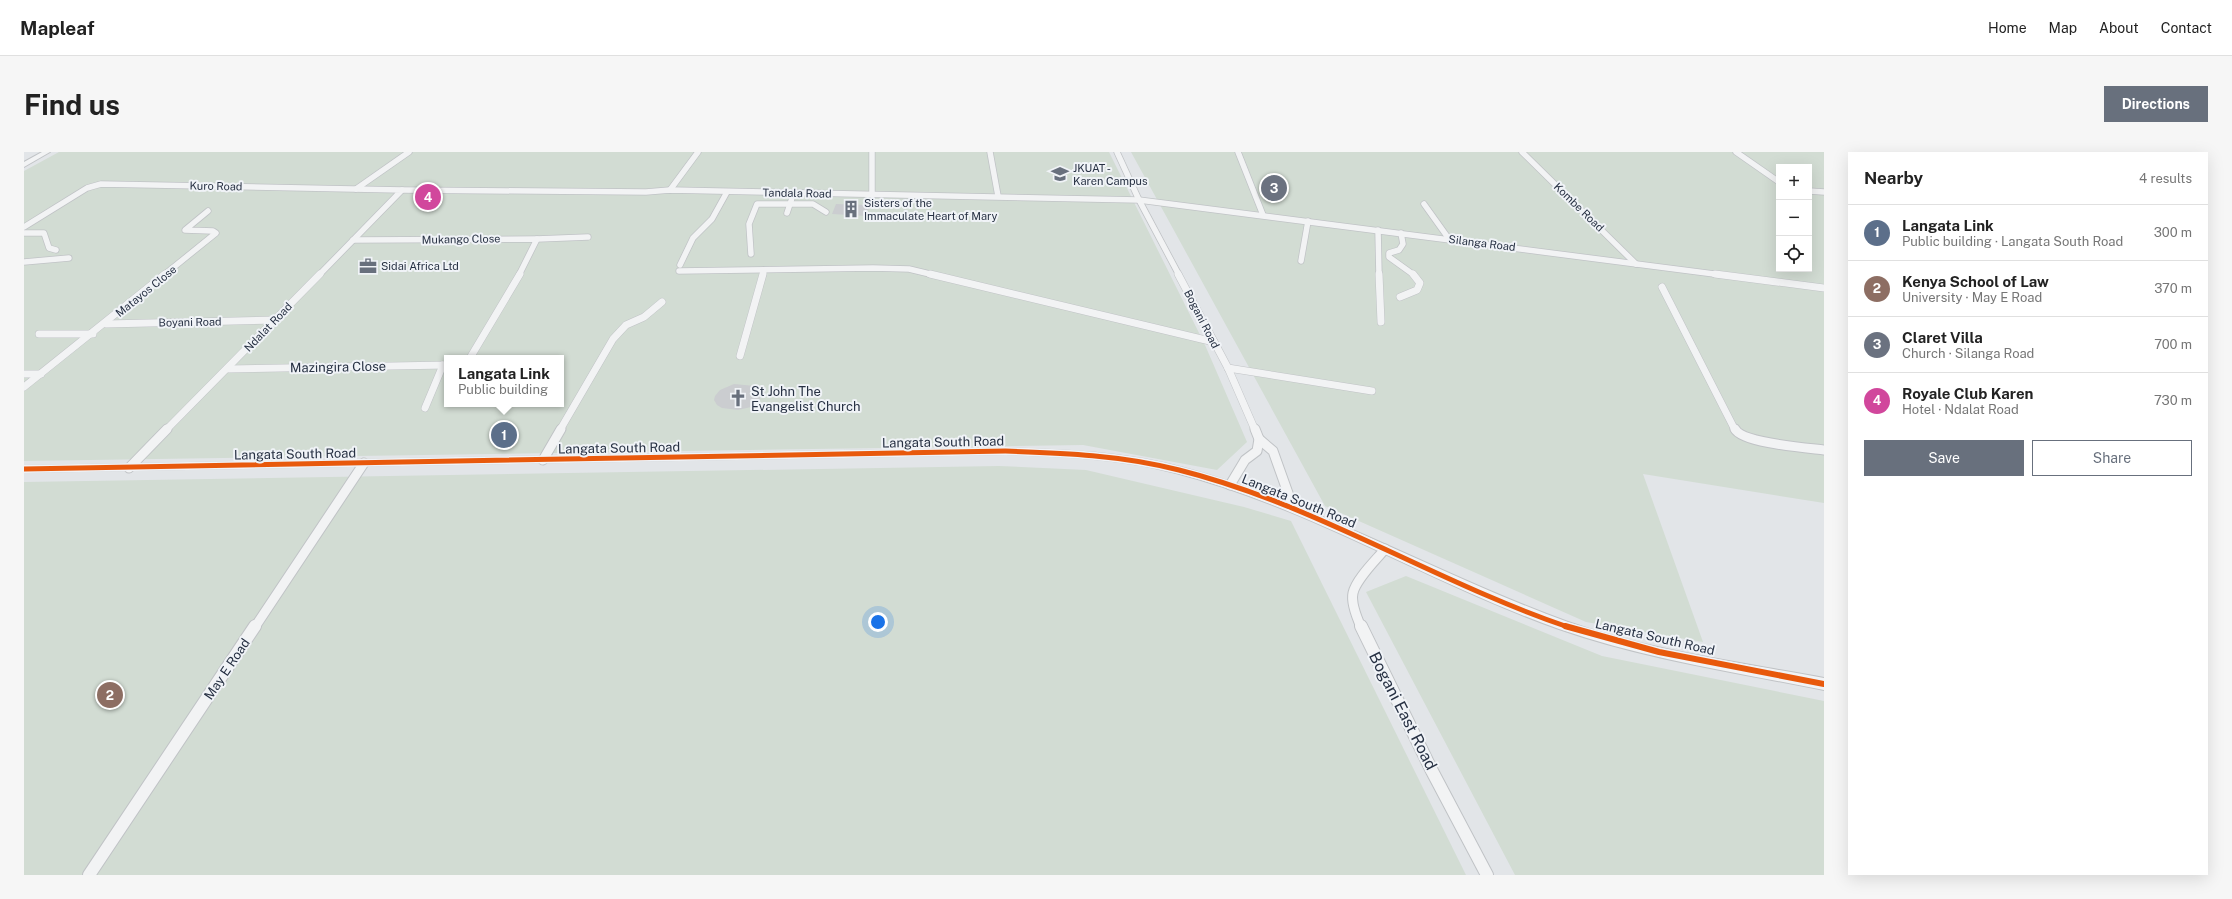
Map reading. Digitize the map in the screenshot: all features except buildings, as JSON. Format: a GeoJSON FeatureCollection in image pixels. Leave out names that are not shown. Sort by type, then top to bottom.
{"type":"FeatureCollection","features":[{"type":"Feature","properties":{"kind":"street"},"geometry":{"type":"LineString","coordinates":[[24,165],[47,152]]}},
{"type":"Feature","properties":{"kind":"street"},"geometry":{"type":"LineString","coordinates":[[356,189],[409,152]]}},
{"type":"Feature","properties":{"kind":"street"},"geometry":{"type":"LineString","coordinates":[[687,152],[698,152]]}},
{"type":"Feature","properties":{"kind":"street"},"geometry":{"type":"LineString","coordinates":[[670,190],[698,152]]}},
{"type":"Feature","properties":{"kind":"street"},"geometry":{"type":"LineString","coordinates":[[872,152],[872,194]]}},
{"type":"Feature","properties":{"kind":"street"},"geometry":{"type":"LineString","coordinates":[[990,152],[998,196]]}},
{"type":"Feature","properties":{"kind":"street","name":"Bogani Road"},"geometry":{"type":"LineString","coordinates":[[1117,152],[1139,200],[1228,368],[1259,439]]}},
{"type":"Feature","properties":{"kind":"street"},"geometry":{"type":"LineString","coordinates":[[1238,152],[1263,215]]}},
{"type":"Feature","properties":{"kind":"street","name":"Kombe Road"},"geometry":{"type":"LineString","coordinates":[[1522,152],[1636,264]]}},
{"type":"Feature","properties":{"kind":"street"},"geometry":{"type":"LineString","coordinates":[[1736,152],[1776,180]]}},
{"type":"Feature","properties":{"kind":"street","name":"Kuro Road"},"geometry":{"type":"LineString","coordinates":[[24,227],[87,188],[101,184],[399,190]]}},
{"type":"Feature","properties":{"kind":"street","name":"Tandala Road"},"geometry":{"type":"LineString","coordinates":[[399,190],[650,192],[670,190],[1139,200]]}},
{"type":"Feature","properties":{"kind":"street","name":"Ndalat Road"},"geometry":{"type":"LineString","coordinates":[[129,468],[229,369],[399,190]]}},
{"type":"Feature","properties":{"kind":"street"},"geometry":{"type":"LineString","coordinates":[[1812,190],[1824,192]]}},
{"type":"Feature","properties":{"kind":"street"},"geometry":{"type":"LineString","coordinates":[[727,192],[712,219],[693,238],[680,268],[764,270],[881,268],[910,270],[1214,342]]}},
{"type":"Feature","properties":{"kind":"street"},"geometry":{"type":"LineString","coordinates":[[787,213],[794,193]]}},
{"type":"Feature","properties":{"kind":"street","name":"Silanga Road"},"geometry":{"type":"LineString","coordinates":[[1139,200],[1824,288]]}},
{"type":"Feature","properties":{"kind":"street"},"geometry":{"type":"LineString","coordinates":[[750,254],[750,238],[747,232],[748,222],[757,204],[813,204],[826,212]]}},
{"type":"Feature","properties":{"kind":"street"},"geometry":{"type":"LineString","coordinates":[[1424,204],[1449,239]]}},
{"type":"Feature","properties":{"kind":"street","name":"Matayos Close"},"geometry":{"type":"LineString","coordinates":[[24,387],[106,324],[216,233],[213,231],[185,230],[208,211]]}},
{"type":"Feature","properties":{"kind":"street"},"geometry":{"type":"LineString","coordinates":[[1301,262],[1308,221]]}},
{"type":"Feature","properties":{"kind":"street"},"geometry":{"type":"LineString","coordinates":[[1378,230],[1382,322]]}},
{"type":"Feature","properties":{"kind":"street"},"geometry":{"type":"LineString","coordinates":[[24,233],[44,234],[49,248],[56,250]]}},
{"type":"Feature","properties":{"kind":"street"},"geometry":{"type":"LineString","coordinates":[[1400,233],[1403,244],[1399,250],[1390,253],[1390,257],[1417,278],[1420,283],[1417,290],[1400,297]]}},
{"type":"Feature","properties":{"kind":"street","name":"Mukango Close"},"geometry":{"type":"LineString","coordinates":[[353,240],[528,238],[537,240],[588,237]]}},
{"type":"Feature","properties":{"kind":"street"},"geometry":{"type":"LineString","coordinates":[[472,355],[524,267],[537,240]]}},
{"type":"Feature","properties":{"kind":"street"},"geometry":{"type":"LineString","coordinates":[[24,262],[69,258]]}},
{"type":"Feature","properties":{"kind":"street"},"geometry":{"type":"LineString","coordinates":[[24,268],[32,262]]}},
{"type":"Feature","properties":{"kind":"street"},"geometry":{"type":"LineString","coordinates":[[740,356],[764,270]]}},
{"type":"Feature","properties":{"kind":"street"},"geometry":{"type":"LineString","coordinates":[[1662,287],[1736,432],[1751,439],[1824,450]]}},
{"type":"Feature","properties":{"kind":"street"},"geometry":{"type":"LineString","coordinates":[[543,460],[613,340],[626,325],[644,317],[662,302]]}},
{"type":"Feature","properties":{"kind":"street","name":"Boyani Road"},"geometry":{"type":"LineString","coordinates":[[106,324],[275,320]]}},
{"type":"Feature","properties":{"kind":"street"},"geometry":{"type":"LineString","coordinates":[[39,334],[93,334]]}},
{"type":"Feature","properties":{"kind":"street","name":"Mazingira Close"},"geometry":{"type":"LineString","coordinates":[[229,369],[444,365]]}},
{"type":"Feature","properties":{"kind":"street"},"geometry":{"type":"LineString","coordinates":[[424,408],[444,367]]}},
{"type":"Feature","properties":{"kind":"street"},"geometry":{"type":"LineString","coordinates":[[1228,368],[1372,391]]}},
{"type":"Feature","properties":{"kind":"street"},"geometry":{"type":"LineString","coordinates":[[24,374],[41,374]]}},
{"type":"Feature","properties":{"kind":"street"},"geometry":{"type":"LineString","coordinates":[[1230,485],[1245,460],[1256,451],[1259,439],[1273,451],[1293,507]]}},
{"type":"Feature","properties":{"kind":"street","name":"Langata South Road"},"geometry":{"type":"LineString","coordinates":[[24,469],[1036,452],[1092,455],[1178,469],[1293,507],[1516,607],[1613,642],[1824,684]]}},
{"type":"Feature","properties":{"kind":"street","name":"May E Road"},"geometry":{"type":"LineString","coordinates":[[89,875],[364,463]]}},
{"type":"Feature","properties":{"kind":"street","name":"Bogani East Road"},"geometry":{"type":"LineString","coordinates":[[1385,549],[1364,574],[1353,593],[1357,618],[1432,771],[1487,875]]}},
{"type":"Feature","properties":{"kind":"shaded area"},"geometry":{"type":"Polygon","coordinates":[[[59,152],[1109,152],[1205,345],[1247,442],[1217,470],[1083,445],[24,461],[24,171],[59,152]]]}},
{"type":"Feature","properties":{"kind":"shaded area"},"geometry":{"type":"Polygon","coordinates":[[[1131,152],[1824,152],[1824,503],[1643,474],[1703,642],[1586,622],[1325,506],[1131,152]]]}},
{"type":"Feature","properties":{"kind":"shaded area"},"geometry":{"type":"Polygon","coordinates":[[[999,466],[1086,470],[1244,507],[1291,521],[1466,875],[24,875],[24,482],[999,466]]]}},
{"type":"Feature","properties":{"kind":"shaded area"},"geometry":{"type":"Polygon","coordinates":[[[1406,576],[1602,656],[1824,701],[1824,875],[1515,875],[1366,592],[1406,576]]]}},
{"type":"Feature","properties":{"kind":"cycle path"},"geometry":{"type":"LineString","coordinates":[[24,469],[1005,451],[1115,458],[1180,470],[1230,485],[1278,502],[1515,607],[1594,635],[1659,652],[1824,684]]}},
{"type":"Feature","properties":{"kind":"place","name":"JKUAT - Karen Campus"},"geometry":{"type":"Point","coordinates":[1060,174]}},
{"type":"Feature","properties":{"kind":"place","name":"Claret Villa"},"geometry":{"type":"Point","coordinates":[1274,188]}},
{"type":"Feature","properties":{"kind":"place","name":"Royale Club Karen"},"geometry":{"type":"Point","coordinates":[428,197]}},
{"type":"Feature","properties":{"kind":"place","name":"Sisters of the Immaculate Heart of Mary"},"geometry":{"type":"Point","coordinates":[851,209]}},
{"type":"Feature","properties":{"kind":"place","name":"Sidai Africa Ltd"},"geometry":{"type":"Point","coordinates":[368,266]}},
{"type":"Feature","properties":{"kind":"place","name":"St John The Evangelist Church"},"geometry":{"type":"Point","coordinates":[738,398]}},
{"type":"Feature","properties":{"kind":"place","name":"Langata Link"},"geometry":{"type":"Point","coordinates":[504,435]}},
{"type":"Feature","properties":{"kind":"place","name":"Kenya School of Law"},"geometry":{"type":"Point","coordinates":[110,695]}}]}
